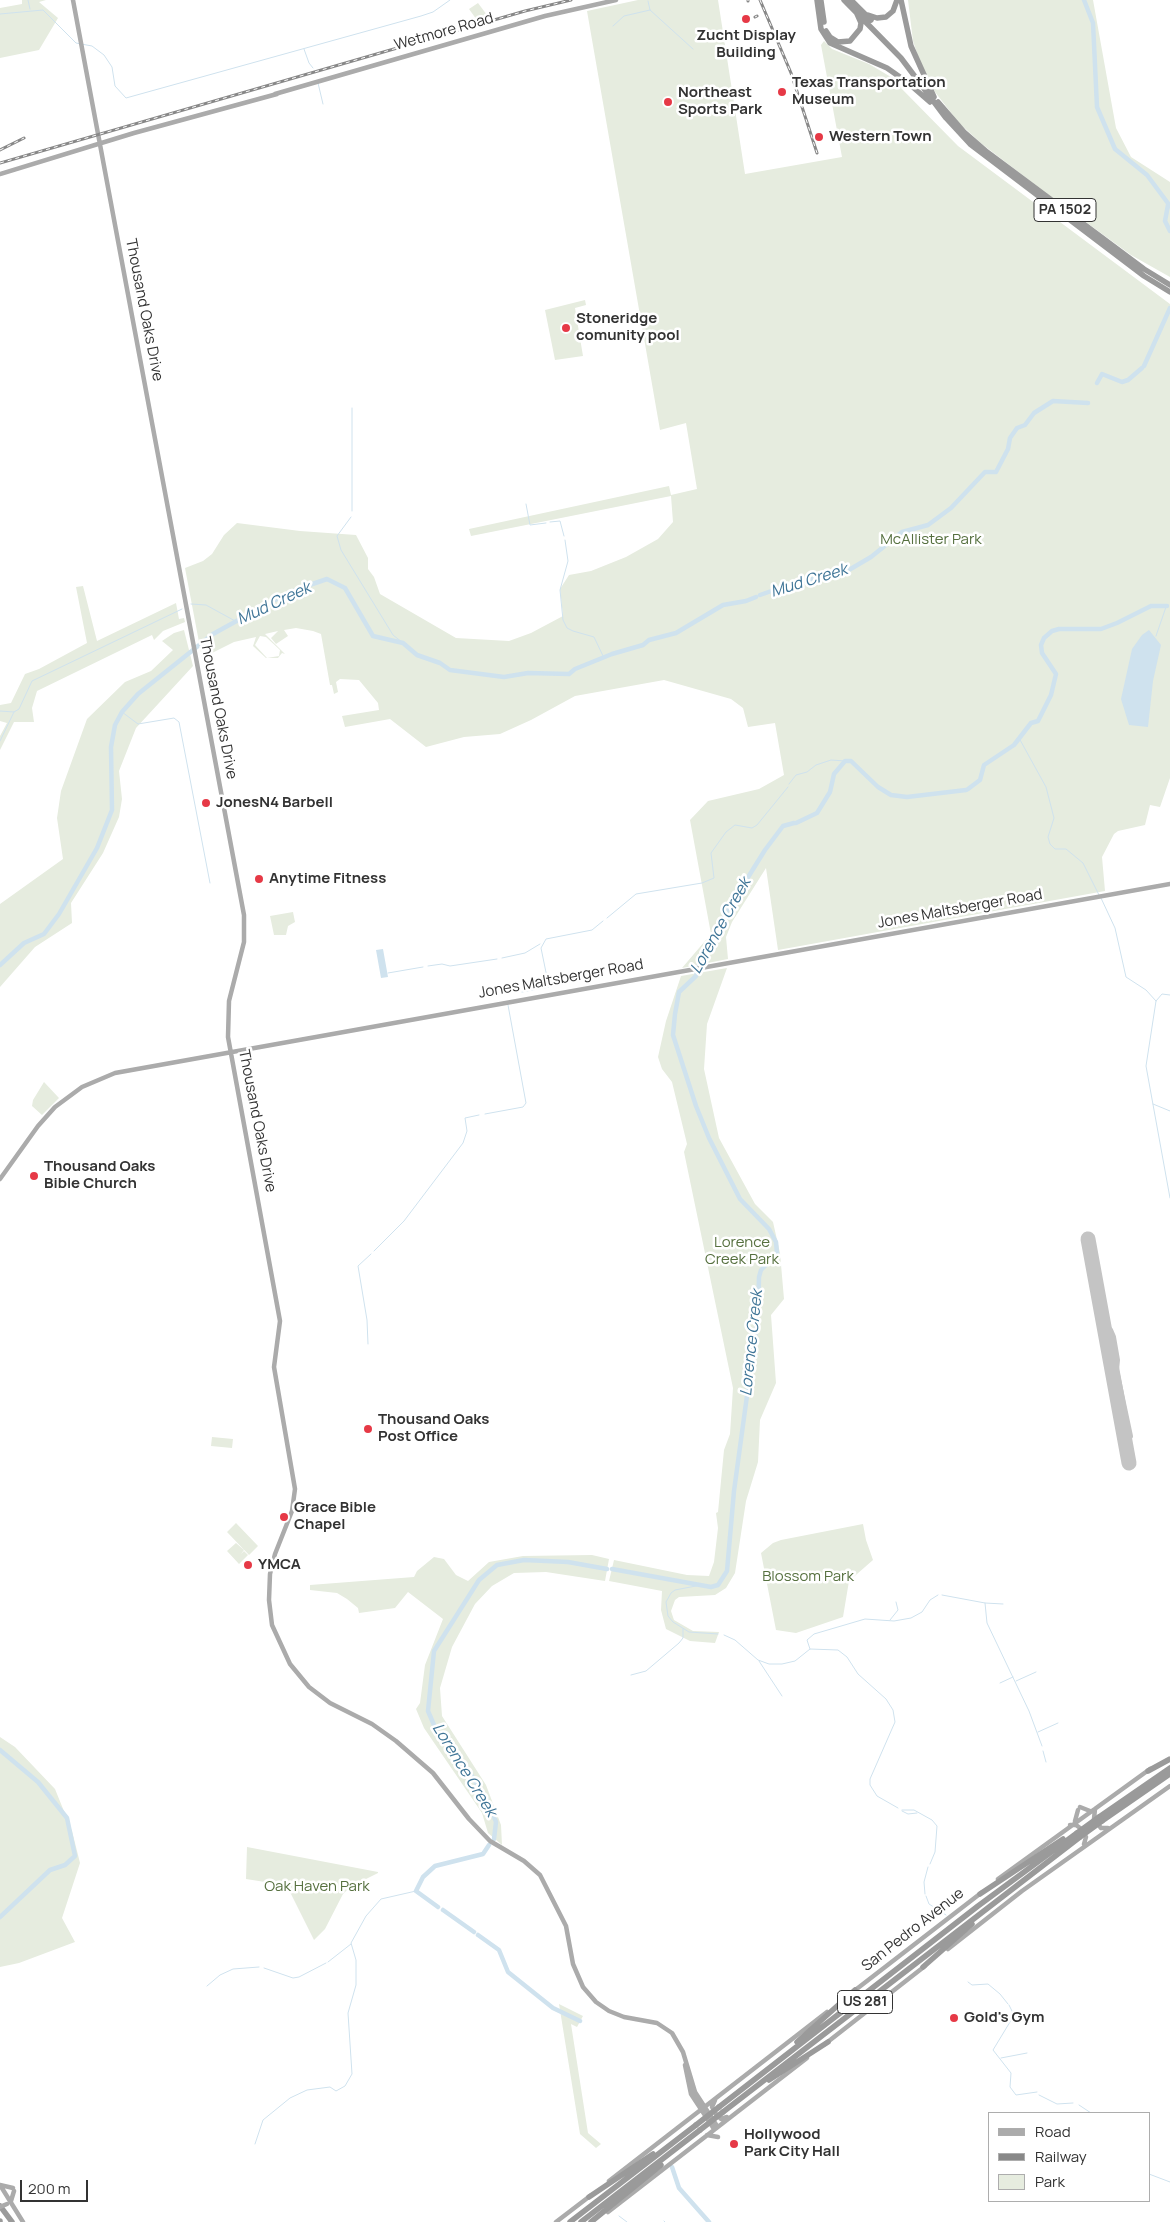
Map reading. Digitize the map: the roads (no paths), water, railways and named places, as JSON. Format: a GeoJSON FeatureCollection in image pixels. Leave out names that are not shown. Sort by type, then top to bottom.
{"type":"FeatureCollection","features":[{"type":"Feature","properties":{"kind":"highway"},"geometry":{"type":"LineString","coordinates":[[819,0],[826,32],[838,42],[850,41],[860,30],[859,17],[850,1]]}},
{"type":"Feature","properties":{"kind":"highway"},"geometry":{"type":"LineString","coordinates":[[819,0],[821,29],[830,43],[864,56],[901,77],[946,118]]}},
{"type":"Feature","properties":{"kind":"highway"},"geometry":{"type":"LineString","coordinates":[[865,14],[873,18],[884,18],[894,11],[897,0]]}},
{"type":"Feature","properties":{"kind":"highway"},"geometry":{"type":"LineString","coordinates":[[901,0],[911,46],[934,97]]}},
{"type":"Feature","properties":{"kind":"highway","name":"PA 1502"},"geometry":{"type":"LineString","coordinates":[[850,1],[865,14],[905,59],[955,122],[987,152],[1169,289]]}},
{"type":"Feature","properties":{"kind":"highway","name":"PA 1502"},"geometry":{"type":"LineString","coordinates":[[850,1],[901,58],[946,118],[976,149],[1144,276],[1169,289]]}},
{"type":"Feature","properties":{"kind":"highway"},"geometry":{"type":"LineString","coordinates":[[1039,197],[1042,205],[1041,214],[1050,211],[1059,212]]}},
{"type":"Feature","properties":{"kind":"highway"},"geometry":{"type":"LineString","coordinates":[[1148,1771],[1170,1760]]}},
{"type":"Feature","properties":{"kind":"highway","name":"US 281"},"geometry":{"type":"LineString","coordinates":[[1101,1819],[1170,1768]]}},
{"type":"Feature","properties":{"kind":"highway","name":"US 281"},"geometry":{"type":"LineString","coordinates":[[581,2222],[697,2130],[755,2079],[978,1906],[1077,1835],[1170,1774]]}},
{"type":"Feature","properties":{"kind":"highway"},"geometry":{"type":"LineString","coordinates":[[980,1894],[1047,1848],[1077,1835]]}},
{"type":"Feature","properties":{"kind":"highway","name":"US 281"},"geometry":{"type":"LineString","coordinates":[[721,2110],[748,2093],[1077,1835]]}},
{"type":"Feature","properties":{"kind":"highway"},"geometry":{"type":"LineString","coordinates":[[923,1967],[1023,1879]]}},
{"type":"Feature","properties":{"kind":"highway"},"geometry":{"type":"LineString","coordinates":[[755,2079],[855,1990]]}},
{"type":"Feature","properties":{"kind":"highway"},"geometry":{"type":"LineString","coordinates":[[748,2093],[828,2042]]}},
{"type":"Feature","properties":{"kind":"highway"},"geometry":{"type":"LineString","coordinates":[[589,2197],[697,2130]]}},
{"type":"Feature","properties":{"kind":"highway"},"geometry":{"type":"LineString","coordinates":[[593,2222],[697,2130]]}},
{"type":"Feature","properties":{"kind":"highway","name":"US 281"},"geometry":{"type":"LineString","coordinates":[[570,2222],[697,2130]]}},
{"type":"Feature","properties":{"kind":"highway"},"geometry":{"type":"LineString","coordinates":[[5,2205],[11,2222]]}},
{"type":"Feature","properties":{"kind":"main road","name":"Thousand Oaks Drive"},"geometry":{"type":"LineString","coordinates":[[73,0],[245,923],[242,953],[228,1009],[227,1028],[280,1321],[274,1367],[294,1485],[292,1511],[275,1554],[270,1574],[270,1614],[277,1640],[290,1664],[314,1691],[396,1741],[433,1773],[470,1820],[490,1841],[524,1861],[540,1875],[566,1926],[575,1971],[588,1994],[602,2007],[615,2014],[630,2019],[652,2021],[665,2027],[676,2037],[686,2060],[687,2082],[716,2128]]}},
{"type":"Feature","properties":{"kind":"main road","name":"Wetmore Road"},"geometry":{"type":"LineString","coordinates":[[0,174],[100,145],[134,133],[545,16],[616,0]]}},
{"type":"Feature","properties":{"kind":"main road","name":"Jones Maltsberger Road"},"geometry":{"type":"LineString","coordinates":[[0,1179],[48,1114],[82,1087],[115,1073],[1170,884]]}},
{"type":"Feature","properties":{"kind":"main road","name":"San Pedro Avenue"},"geometry":{"type":"LineString","coordinates":[[556,2222],[1072,1824],[1170,1756]]}},
{"type":"Feature","properties":{"kind":"main road"},"geometry":{"type":"LineString","coordinates":[[593,2222],[923,1967],[1082,1848],[1170,1786]]}},
{"type":"Feature","properties":{"kind":"main road"},"geometry":{"type":"LineString","coordinates":[[1082,1848],[1086,1837],[1078,1826],[1072,1824],[1079,1809],[1094,1809],[1093,1816],[1099,1826],[1104,1829],[1111,1828]]}},
{"type":"Feature","properties":{"kind":"main road"},"geometry":{"type":"LineString","coordinates":[[715,2099],[712,2107],[716,2114],[721,2119],[730,2116]]}},
{"type":"Feature","properties":{"kind":"main road"},"geometry":{"type":"LineString","coordinates":[[691,2118],[696,2110],[697,2100],[704,2102],[715,2099]]}},
{"type":"Feature","properties":{"kind":"main road"},"geometry":{"type":"LineString","coordinates":[[691,2118],[699,2118],[705,2127],[704,2137]]}},
{"type":"Feature","properties":{"kind":"main road"},"geometry":{"type":"LineString","coordinates":[[704,2137],[718,2137]]}},
{"type":"Feature","properties":{"kind":"main road"},"geometry":{"type":"LineString","coordinates":[[0,2185],[13,2189],[5,2205]]}},
{"type":"Feature","properties":{"kind":"main road"},"geometry":{"type":"LineString","coordinates":[[0,2185],[5,2205],[22,2222]]}},
{"type":"Feature","properties":{"kind":"water"},"geometry":{"type":"Polygon","coordinates":[[[1149,630],[1161,645],[1153,681],[1148,727],[1129,725],[1121,699],[1132,649],[1142,635],[1149,630]]]}},
{"type":"Feature","properties":{"kind":"water"},"geometry":{"type":"Polygon","coordinates":[[[383,949],[388,977],[381,978],[376,950],[383,949]]]}},
{"type":"Feature","properties":{"kind":"waterway"},"geometry":{"type":"LineString","coordinates":[[28,0],[30,9]]}},
{"type":"Feature","properties":{"kind":"waterway"},"geometry":{"type":"LineString","coordinates":[[0,14],[43,10],[76,43],[92,46],[104,55],[112,67],[115,86],[126,98],[421,16],[433,12],[450,0]]}},
{"type":"Feature","properties":{"kind":"waterway"},"geometry":{"type":"LineString","coordinates":[[1084,0],[1093,23],[1097,107],[1115,149],[1147,175],[1170,206]]}},
{"type":"Feature","properties":{"kind":"waterway"},"geometry":{"type":"LineString","coordinates":[[648,1],[650,10],[693,49]]}},
{"type":"Feature","properties":{"kind":"waterway"},"geometry":{"type":"LineString","coordinates":[[613,26],[624,16],[650,10]]}},
{"type":"Feature","properties":{"kind":"waterway"},"geometry":{"type":"LineString","coordinates":[[304,49],[313,68]]}},
{"type":"Feature","properties":{"kind":"waterway"},"geometry":{"type":"LineString","coordinates":[[318,83],[323,104]]}},
{"type":"Feature","properties":{"kind":"waterway","name":"Mud Creek"},"geometry":{"type":"LineString","coordinates":[[1168,205],[1165,221],[1170,231]]}},
{"type":"Feature","properties":{"kind":"waterway","name":"Mud Creek"},"geometry":{"type":"LineString","coordinates":[[1144,366],[1170,308]]}},
{"type":"Feature","properties":{"kind":"waterway","name":"Mud Creek"},"geometry":{"type":"LineString","coordinates":[[1097,383],[1102,374],[1122,382],[1128,380],[1142,368]]}},
{"type":"Feature","properties":{"kind":"waterway","name":"Mud Creek"},"geometry":{"type":"LineString","coordinates":[[760,595],[797,582],[842,574],[871,557],[902,532],[928,525],[951,508],[985,472],[996,472],[1008,449],[1010,438],[1017,428],[1025,425],[1034,413],[1053,401],[1088,403]]}},
{"type":"Feature","properties":{"kind":"waterway"},"geometry":{"type":"LineString","coordinates":[[352,408],[352,511]]}},
{"type":"Feature","properties":{"kind":"waterway"},"geometry":{"type":"LineString","coordinates":[[526,504],[530,525],[546,523]]}},
{"type":"Feature","properties":{"kind":"waterway"},"geometry":{"type":"LineString","coordinates":[[351,517],[337,536],[341,550],[393,635],[403,643]]}},
{"type":"Feature","properties":{"kind":"waterway"},"geometry":{"type":"LineString","coordinates":[[550,522],[560,521],[564,536]]}},
{"type":"Feature","properties":{"kind":"waterway"},"geometry":{"type":"LineString","coordinates":[[565,540],[568,561],[560,590],[563,620],[567,628],[594,637],[604,658]]}},
{"type":"Feature","properties":{"kind":"waterway","name":"Mud Creek"},"geometry":{"type":"LineString","coordinates":[[0,965],[24,943],[44,934],[59,914],[97,848],[112,810],[111,747],[115,725],[122,712],[138,694],[213,634],[271,602],[298,589],[327,579],[345,588],[373,636],[403,643],[417,655],[440,663],[450,670],[504,677],[528,673],[569,674],[575,669],[612,654],[643,645],[649,640],[676,633],[723,605],[746,601],[756,597]]}},
{"type":"Feature","properties":{"kind":"waterway"},"geometry":{"type":"LineString","coordinates":[[191,604],[206,605],[237,622]]}},
{"type":"Feature","properties":{"kind":"waterway","name":"Lorence Creek"},"geometry":{"type":"LineString","coordinates":[[968,789],[980,780],[984,765],[1014,745],[1031,723],[1038,721],[1051,695],[1056,674],[1042,653],[1041,645],[1044,638],[1052,631],[1059,629],[1101,629],[1151,606],[1167,606]]}},
{"type":"Feature","properties":{"kind":"waterway"},"geometry":{"type":"LineString","coordinates":[[1156,636],[1166,607]]}},
{"type":"Feature","properties":{"kind":"waterway"},"geometry":{"type":"LineString","coordinates":[[0,711],[14,712],[19,709],[32,681],[182,609]]}},
{"type":"Feature","properties":{"kind":"waterway"},"geometry":{"type":"LineString","coordinates":[[0,741],[14,712]]}},
{"type":"Feature","properties":{"kind":"waterway"},"geometry":{"type":"LineString","coordinates":[[122,712],[138,724],[174,718],[179,722],[210,883]]}},
{"type":"Feature","properties":{"kind":"waterway"},"geometry":{"type":"LineString","coordinates":[[1019,738],[1046,787],[1054,818],[1048,837],[1050,844],[1055,849],[1066,849],[1083,863],[1099,895]]}},
{"type":"Feature","properties":{"kind":"waterway"},"geometry":{"type":"LineString","coordinates":[[789,784],[796,775],[807,772],[816,765],[831,760],[845,761]]}},
{"type":"Feature","properties":{"kind":"waterway","name":"Lorence Creek"},"geometry":{"type":"LineString","coordinates":[[796,823],[817,813],[830,792],[834,774],[845,761],[851,761],[878,787],[891,795],[907,797],[966,790]]}},
{"type":"Feature","properties":{"kind":"waterway"},"geometry":{"type":"LineString","coordinates":[[607,918],[636,894],[702,883],[714,878],[711,853],[726,832],[735,825],[752,828],[757,825],[788,787]]}},
{"type":"Feature","properties":{"kind":"waterway","name":"Lorence Creek"},"geometry":{"type":"LineString","coordinates":[[612,1569],[711,1587],[718,1585],[727,1571],[734,1491],[758,1315],[759,1277],[761,1270],[777,1254],[776,1242],[769,1229],[740,1199],[709,1138],[696,1106],[673,1035],[679,992],[696,976],[700,961],[727,911],[765,850],[783,826],[794,823]]}},
{"type":"Feature","properties":{"kind":"waterway"},"geometry":{"type":"LineString","coordinates":[[1101,898],[1115,928],[1126,977],[1146,990],[1156,1001]]}},
{"type":"Feature","properties":{"kind":"waterway"},"geometry":{"type":"LineString","coordinates":[[522,992],[549,987],[541,948],[546,939],[592,930],[603,921]]}},
{"type":"Feature","properties":{"kind":"waterway"},"geometry":{"type":"LineString","coordinates":[[502,958],[525,953],[540,944]]}},
{"type":"Feature","properties":{"kind":"waterway"},"geometry":{"type":"LineString","coordinates":[[428,966],[442,964],[450,966],[497,959]]}},
{"type":"Feature","properties":{"kind":"waterway"},"geometry":{"type":"LineString","coordinates":[[388,973],[423,967]]}},
{"type":"Feature","properties":{"kind":"waterway"},"geometry":{"type":"LineString","coordinates":[[1170,995],[1162,994],[1156,1001],[1146,1066],[1170,1198]]}},
{"type":"Feature","properties":{"kind":"waterway"},"geometry":{"type":"LineString","coordinates":[[485,1114],[523,1107],[526,1103],[508,1005]]}},
{"type":"Feature","properties":{"kind":"waterway"},"geometry":{"type":"LineString","coordinates":[[1153,1104],[1170,1111]]}},
{"type":"Feature","properties":{"kind":"waterway"},"geometry":{"type":"LineString","coordinates":[[374,1251],[404,1221],[463,1143],[467,1131],[465,1118],[479,1115]]}},
{"type":"Feature","properties":{"kind":"waterway"},"geometry":{"type":"LineString","coordinates":[[368,1344],[367,1320],[358,1266],[371,1254]]}},
{"type":"Feature","properties":{"kind":"waterway","name":"Lorence Creek"},"geometry":{"type":"LineString","coordinates":[[494,1839],[496,1822],[490,1806],[470,1773],[437,1732],[428,1711],[434,1651],[479,1580],[497,1565],[524,1560],[568,1562],[607,1569]]}},
{"type":"Feature","properties":{"kind":"waterway"},"geometry":{"type":"LineString","coordinates":[[701,1585],[675,1590],[671,1593],[666,1602],[668,1616],[673,1622],[689,1632],[718,1634]]}},
{"type":"Feature","properties":{"kind":"waterway"},"geometry":{"type":"LineString","coordinates":[[810,1649],[807,1640],[814,1634],[865,1619],[894,1621],[911,1618],[922,1612],[930,1600],[938,1595]]}},
{"type":"Feature","properties":{"kind":"waterway"},"geometry":{"type":"LineString","coordinates":[[942,1595],[985,1603],[1003,1604]]}},
{"type":"Feature","properties":{"kind":"waterway"},"geometry":{"type":"LineString","coordinates":[[890,1620],[898,1610],[896,1602]]}},
{"type":"Feature","properties":{"kind":"waterway"},"geometry":{"type":"LineString","coordinates":[[985,1603],[987,1623],[1029,1711],[1042,1746]]}},
{"type":"Feature","properties":{"kind":"waterway"},"geometry":{"type":"LineString","coordinates":[[631,1675],[646,1671],[679,1643],[683,1638],[683,1629]]}},
{"type":"Feature","properties":{"kind":"waterway"},"geometry":{"type":"LineString","coordinates":[[724,1635],[735,1640],[758,1660],[769,1664],[795,1661],[810,1649],[838,1650],[847,1657],[858,1674],[886,1699],[893,1710],[895,1722],[870,1779],[870,1785],[877,1796],[898,1808]]}},
{"type":"Feature","properties":{"kind":"waterway"},"geometry":{"type":"LineString","coordinates":[[759,1661],[782,1696]]}},
{"type":"Feature","properties":{"kind":"waterway"},"geometry":{"type":"LineString","coordinates":[[1016,1681],[1036,1672]]}},
{"type":"Feature","properties":{"kind":"waterway"},"geometry":{"type":"LineString","coordinates":[[1000,1683],[1013,1677]]}},
{"type":"Feature","properties":{"kind":"waterway"},"geometry":{"type":"LineString","coordinates":[[1038,1732],[1058,1723]]}},
{"type":"Feature","properties":{"kind":"waterway","name":"Mud Creek"},"geometry":{"type":"LineString","coordinates":[[0,1750],[38,1782],[67,1818],[75,1856],[65,1865],[50,1870],[0,1917]]}},
{"type":"Feature","properties":{"kind":"waterway"},"geometry":{"type":"LineString","coordinates":[[1043,1751],[1046,1762]]}},
{"type":"Feature","properties":{"kind":"waterway"},"geometry":{"type":"LineString","coordinates":[[902,1810],[914,1810],[932,1820],[937,1826],[935,1852],[930,1864]]}},
{"type":"Feature","properties":{"kind":"waterway"},"geometry":{"type":"LineString","coordinates":[[902,1811],[908,1814],[917,1813]]}},
{"type":"Feature","properties":{"kind":"waterway","name":"Lorence Creek"},"geometry":{"type":"LineString","coordinates":[[438,1907],[416,1891],[423,1877],[435,1866],[483,1854],[489,1845]]}},
{"type":"Feature","properties":{"kind":"waterway"},"geometry":{"type":"LineString","coordinates":[[925,1894],[924,1882],[928,1867]]}},
{"type":"Feature","properties":{"kind":"waterway"},"geometry":{"type":"LineString","coordinates":[[255,2144],[263,2120],[290,2098],[307,2090],[330,2087],[336,2091],[345,2086],[352,2074],[348,2013],[356,1985],[356,1960],[351,1943],[366,1916],[381,1899],[416,1891]]}},
{"type":"Feature","properties":{"kind":"waterway"},"geometry":{"type":"LineString","coordinates":[[926,1896],[929,1904],[946,1915]]}},
{"type":"Feature","properties":{"kind":"waterway","name":"Lorence Creek"},"geometry":{"type":"LineString","coordinates":[[443,1910],[474,1932]]}},
{"type":"Feature","properties":{"kind":"waterway","name":"Lorence Creek"},"geometry":{"type":"LineString","coordinates":[[478,1935],[499,1950],[508,1972],[553,2008],[580,2021]]}},
{"type":"Feature","properties":{"kind":"waterway"},"geometry":{"type":"LineString","coordinates":[[328,1962],[351,1944]]}},
{"type":"Feature","properties":{"kind":"waterway"},"geometry":{"type":"LineString","coordinates":[[264,1968],[293,1978],[299,1977],[326,1963]]}},
{"type":"Feature","properties":{"kind":"waterway"},"geometry":{"type":"LineString","coordinates":[[207,1986],[220,1975],[233,1969],[259,1967]]}},
{"type":"Feature","properties":{"kind":"waterway"},"geometry":{"type":"LineString","coordinates":[[968,1982],[972,1985],[988,1984],[1008,2004]]}},
{"type":"Feature","properties":{"kind":"waterway"},"geometry":{"type":"LineString","coordinates":[[1009,2005],[1013,2017],[993,2050],[1011,2073],[1010,2087],[1016,2095],[1037,2092]]}},
{"type":"Feature","properties":{"kind":"waterway"},"geometry":{"type":"LineString","coordinates":[[1001,2058],[1027,2053]]}},
{"type":"Feature","properties":{"kind":"waterway"},"geometry":{"type":"LineString","coordinates":[[1039,2095],[1057,2104],[1073,2103]]}},
{"type":"Feature","properties":{"kind":"waterway"},"geometry":{"type":"LineString","coordinates":[[1079,2105],[1090,2112]]}},
{"type":"Feature","properties":{"kind":"waterway","name":"Lorence Creek"},"geometry":{"type":"LineString","coordinates":[[672,2167],[679,2188],[709,2222]]}},
{"type":"Feature","properties":{"kind":"waterway"},"geometry":{"type":"LineString","coordinates":[[1150,2174],[1170,2182]]}},
{"type":"Feature","properties":{"kind":"waterway"},"geometry":{"type":"LineString","coordinates":[[619,2216],[627,2222]]}},
{"type":"Feature","properties":{"kind":"railway"},"geometry":{"type":"LineString","coordinates":[[0,163],[525,11],[571,0]]}},
{"type":"Feature","properties":{"kind":"railway"},"geometry":{"type":"LineString","coordinates":[[760,0],[791,73],[817,153]]}},
{"type":"Feature","properties":{"kind":"railway"},"geometry":{"type":"LineString","coordinates":[[0,150],[24,138]]}},
{"type":"Feature","properties":{"kind":"place","name":"Zucht Display Building"},"geometry":{"type":"Point","coordinates":[746,19]}},
{"type":"Feature","properties":{"kind":"place","name":"Texas Transportation Museum"},"geometry":{"type":"Point","coordinates":[782,92]}},
{"type":"Feature","properties":{"kind":"place","name":"Northeast Sports Park"},"geometry":{"type":"Point","coordinates":[668,102]}},
{"type":"Feature","properties":{"kind":"place","name":"Western Town"},"geometry":{"type":"Point","coordinates":[819,137]}},
{"type":"Feature","properties":{"kind":"place","name":"Stoneridge comunity pool"},"geometry":{"type":"Point","coordinates":[566,328]}},
{"type":"Feature","properties":{"kind":"place","name":"JonesN4 Barbell"},"geometry":{"type":"Point","coordinates":[206,803]}},
{"type":"Feature","properties":{"kind":"place","name":"Anytime Fitness"},"geometry":{"type":"Point","coordinates":[259,879]}},
{"type":"Feature","properties":{"kind":"place","name":"Thousand Oaks Bible Church"},"geometry":{"type":"Point","coordinates":[34,1176]}},
{"type":"Feature","properties":{"kind":"place","name":"Thousand Oaks Post Office"},"geometry":{"type":"Point","coordinates":[368,1429]}},
{"type":"Feature","properties":{"kind":"place","name":"Grace Bible Chapel"},"geometry":{"type":"Point","coordinates":[284,1517]}},
{"type":"Feature","properties":{"kind":"place","name":"YMCA"},"geometry":{"type":"Point","coordinates":[248,1565]}},
{"type":"Feature","properties":{"kind":"place","name":"Gold's Gym"},"geometry":{"type":"Point","coordinates":[954,2018]}},
{"type":"Feature","properties":{"kind":"place","name":"Hollywood Park City Hall"},"geometry":{"type":"Point","coordinates":[734,2144]}},
{"type":"Feature","properties":{"kind":"park label","name":"McAllister Park"},"geometry":{"type":"Point","coordinates":[931,540]}},
{"type":"Feature","properties":{"kind":"park label","name":"Lorence Creek Park"},"geometry":{"type":"Point","coordinates":[742,1252]}},
{"type":"Feature","properties":{"kind":"park label","name":"Blossom Park"},"geometry":{"type":"Point","coordinates":[808,1577]}},
{"type":"Feature","properties":{"kind":"park label","name":"Oak Haven Park"},"geometry":{"type":"Point","coordinates":[317,1887]}}]}
